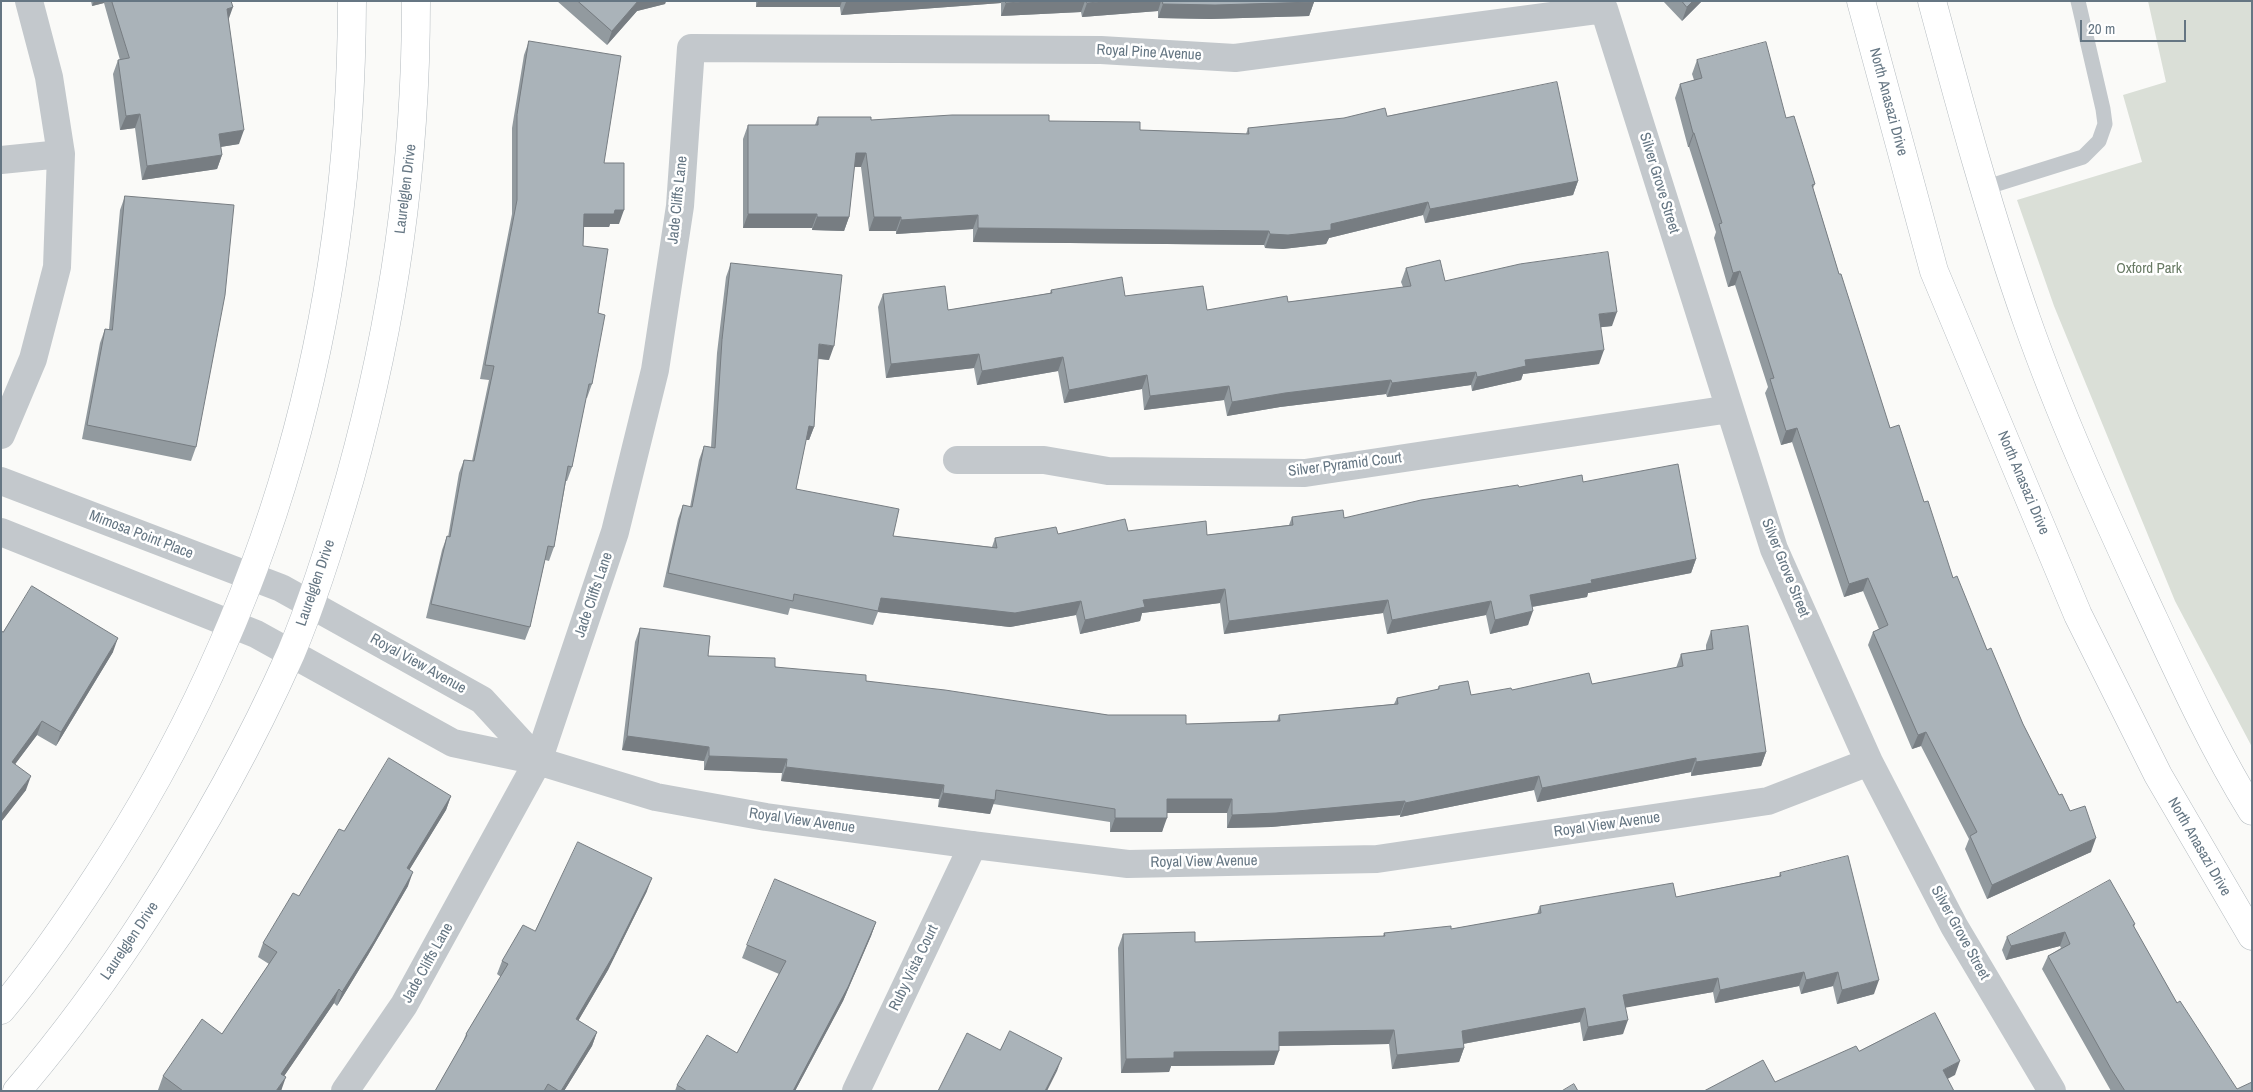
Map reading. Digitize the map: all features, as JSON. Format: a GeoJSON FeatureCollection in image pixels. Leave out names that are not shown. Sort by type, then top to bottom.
{"type":"FeatureCollection","features":[{"type":"Feature","properties":{"kind":"street"},"geometry":{"type":"LineString","coordinates":[[1,435],[33,359],[57,267],[61,154],[49,77],[29,1]]}},
{"type":"Feature","properties":{"kind":"street"},"geometry":{"type":"LineString","coordinates":[[1,1010],[67,924],[118,845],[244,630],[252,578],[294,446],[309,389],[323,318],[336,242],[346,151],[352,54],[352,1]]}},
{"type":"Feature","properties":{"kind":"street","name":"Laurelglen Drive"},"geometry":{"type":"LineString","coordinates":[[16,1091],[52,1050],[113,968],[168,884],[239,760],[291,653],[310,603],[338,521],[362,436],[385,337],[399,250],[412,147],[416,60],[416,1]]}},
{"type":"Feature","properties":{"kind":"street","name":"North Anasazi Drive"},"geometry":{"type":"LineString","coordinates":[[1862,1],[1934,271],[2078,615],[2158,774],[2252,936]]}},
{"type":"Feature","properties":{"kind":"street"},"geometry":{"type":"LineString","coordinates":[[1932,1],[1984,188],[2027,321],[2094,490],[2180,676],[2234,781],[2252,811]]}},
{"type":"Feature","properties":{"kind":"street","name":"Royal Pine Avenue"},"geometry":{"type":"LineString","coordinates":[[691,48],[1101,50],[1236,58],[1604,9]]}},
{"type":"Feature","properties":{"kind":"street","name":"Silver Grove Street"},"geometry":{"type":"LineString","coordinates":[[1604,9],[1774,549],[1869,762],[1954,926],[2052,1091]]}},
{"type":"Feature","properties":{"kind":"street","name":"Jade Cliffs Lane"},"geometry":{"type":"LineString","coordinates":[[345,1091],[404,1005],[538,761],[615,532],[654,370],[680,206],[691,48]]}},
{"type":"Feature","properties":{"kind":"street"},"geometry":{"type":"LineString","coordinates":[[1,160],[61,154]]}},
{"type":"Feature","properties":{"kind":"street","name":"Silver Pyramid Court"},"geometry":{"type":"LineString","coordinates":[[958,460],[1044,460],[1108,471],[1305,473],[1730,409]]}},
{"type":"Feature","properties":{"kind":"street","name":"Mimosa Point Place"},"geometry":{"type":"LineString","coordinates":[[1,481],[281,588]]}},
{"type":"Feature","properties":{"kind":"street"},"geometry":{"type":"LineString","coordinates":[[1,532],[244,630]]}},
{"type":"Feature","properties":{"kind":"street","name":"Royal View Avenue"},"geometry":{"type":"LineString","coordinates":[[281,588],[482,700],[538,761]]}},
{"type":"Feature","properties":{"kind":"street","name":"Royal View Avenue"},"geometry":{"type":"LineString","coordinates":[[244,630],[291,653],[453,743],[538,761],[656,797],[766,817],[1128,864],[1377,859],[1768,801],[1869,762]]}},
{"type":"Feature","properties":{"kind":"street","name":"Ruby Vista Court"},"geometry":{"type":"LineString","coordinates":[[856,1091],[973,845]]}},
{"type":"Feature","properties":{"kind":"lane"},"geometry":{"type":"LineString","coordinates":[[1984,188],[2083,157],[2099,142],[2105,124],[2103,109],[2078,1]]}},
{"type":"Feature","properties":{"kind":"green space","name":"Oxford Park"},"geometry":{"type":"Polygon","coordinates":[[[2148,1],[2252,1],[2252,747],[2175,601],[2054,306],[2017,200],[2142,162],[2123,95],[2166,82],[2148,1]]]}},
{"type":"Feature","properties":{"kind":"building"},"geometry":{"type":"Polygon","coordinates":[[[112,1],[231,1],[233,7],[227,9],[244,130],[219,134],[222,155],[147,166],[140,114],[126,116],[118,60],[129,58],[112,1]]]}},
{"type":"Feature","properties":{"kind":"building"},"geometry":{"type":"Polygon","coordinates":[[[578,1],[638,1],[612,31],[578,1]]]}},
{"type":"Feature","properties":{"kind":"building"},"geometry":{"type":"Polygon","coordinates":[[[1006,1],[1035,1],[1006,3],[1006,1]]]}},
{"type":"Feature","properties":{"kind":"building"},"geometry":{"type":"Polygon","coordinates":[[[1086,1],[1110,1],[1087,3],[1086,1]]]}},
{"type":"Feature","properties":{"kind":"building"},"geometry":{"type":"Polygon","coordinates":[[[1163,1],[1314,2],[1215,5],[1163,4],[1163,1]]]}},
{"type":"Feature","properties":{"kind":"building"},"geometry":{"type":"Polygon","coordinates":[[[1682,1],[1693,1],[1687,7],[1682,1]]]}},
{"type":"Feature","properties":{"kind":"building"},"geometry":{"type":"Polygon","coordinates":[[[529,41],[621,56],[604,163],[624,163],[624,210],[615,210],[614,214],[584,214],[583,246],[608,249],[598,313],[605,315],[592,384],[589,384],[572,467],[568,466],[554,547],[548,546],[530,627],[431,604],[447,536],[450,537],[464,460],[474,461],[494,366],[485,365],[517,200],[517,115],[529,41]]]}},
{"type":"Feature","properties":{"kind":"building"},"geometry":{"type":"Polygon","coordinates":[[[1766,42],[1786,118],[1794,116],[1815,184],[1812,185],[1839,274],[1841,274],[1890,428],[1899,425],[1924,502],[1928,501],[1953,578],[1957,576],[1987,650],[1991,648],[2023,724],[2059,795],[2062,794],[2070,811],[2085,806],[2096,838],[1992,885],[1970,836],[1977,832],[1926,732],[1918,735],[1873,632],[1888,625],[1868,578],[1849,584],[1797,428],[1786,431],[1770,379],[1774,378],[1740,271],[1733,273],[1719,224],[1722,223],[1693,133],[1680,84],[1702,78],[1697,60],[1766,42]]]}},
{"type":"Feature","properties":{"kind":"building"},"geometry":{"type":"Polygon","coordinates":[[[1557,82],[1578,181],[1430,209],[1428,202],[1331,224],[1331,230],[1288,235],[1270,234],[1269,231],[978,228],[978,215],[901,220],[901,217],[874,217],[866,153],[856,153],[849,217],[817,217],[817,214],[748,214],[748,125],[818,125],[818,117],[871,117],[871,120],[952,115],[1049,115],[1049,121],[1140,122],[1140,130],[1249,134],[1248,128],[1344,118],[1385,108],[1387,116],[1557,82]]]}},
{"type":"Feature","properties":{"kind":"building"},"geometry":{"type":"Polygon","coordinates":[[[125,196],[234,205],[225,295],[196,447],[87,425],[105,329],[112,330],[125,196]]]}},
{"type":"Feature","properties":{"kind":"building"},"geometry":{"type":"Polygon","coordinates":[[[1608,252],[1617,312],[1599,314],[1604,350],[1525,360],[1526,366],[1477,377],[1476,372],[1392,383],[1391,380],[1285,393],[1232,402],[1229,386],[1150,396],[1147,375],[1069,390],[1063,357],[982,371],[979,354],[891,364],[883,294],[945,286],[948,310],[1052,293],[1051,290],[1122,277],[1125,296],[1203,286],[1207,310],[1287,296],[1288,302],[1411,286],[1406,268],[1440,260],[1445,281],[1520,264],[1608,252]]]}},
{"type":"Feature","properties":{"kind":"building"},"geometry":{"type":"Polygon","coordinates":[[[731,263],[842,275],[834,346],[819,344],[814,427],[809,426],[796,489],[899,509],[893,536],[997,548],[995,538],[1056,527],[1058,534],[1125,519],[1128,531],[1206,521],[1207,535],[1293,525],[1292,517],[1343,510],[1344,518],[1421,500],[1518,485],[1519,487],[1582,475],[1583,482],[1678,464],[1696,559],[1591,580],[1592,583],[1530,595],[1533,611],[1495,620],[1491,601],[1392,620],[1388,600],[1229,621],[1225,589],[1143,600],[1145,607],[1085,620],[1081,601],[1015,613],[881,598],[878,611],[794,594],[793,601],[668,573],[683,505],[692,507],[704,446],[715,448],[722,340],[731,263]]]}},
{"type":"Feature","properties":{"kind":"building"},"geometry":{"type":"Polygon","coordinates":[[[32,586],[118,638],[61,732],[42,721],[12,762],[31,776],[1,815],[1,631],[3,632],[32,586]]]}},
{"type":"Feature","properties":{"kind":"building"},"geometry":{"type":"Polygon","coordinates":[[[1748,626],[1766,752],[1696,762],[1696,758],[1542,788],[1539,776],[1405,803],[1405,801],[1276,813],[1232,815],[1232,799],[1167,799],[1167,818],[1115,818],[1115,809],[996,790],[995,800],[943,793],[944,785],[786,767],[787,759],[709,756],[709,747],[627,736],[640,628],[710,636],[708,656],[775,658],[775,667],[866,675],[866,681],[945,690],[1108,715],[1186,715],[1186,724],[1280,721],[1279,715],[1398,704],[1397,698],[1439,689],[1439,686],[1468,681],[1471,695],[1511,688],[1512,690],[1589,673],[1592,684],[1683,666],[1681,654],[1713,649],[1711,631],[1748,626]]]}},
{"type":"Feature","properties":{"kind":"building"},"geometry":{"type":"Polygon","coordinates":[[[389,758],[451,796],[407,868],[413,872],[374,941],[342,992],[339,989],[281,1074],[286,1077],[276,1091],[183,1091],[163,1076],[202,1019],[222,1034],[277,952],[263,943],[293,893],[299,896],[339,829],[344,831],[389,758]]]}},
{"type":"Feature","properties":{"kind":"building"},"geometry":{"type":"Polygon","coordinates":[[[578,842],[652,878],[613,956],[576,1019],[597,1032],[561,1091],[548,1084],[544,1091],[435,1091],[466,1034],[508,964],[502,961],[523,925],[535,931],[578,842]]]}},
{"type":"Feature","properties":{"kind":"building"},"geometry":{"type":"Polygon","coordinates":[[[1848,856],[1879,980],[1842,990],[1838,972],[1806,980],[1804,972],[1720,990],[1718,978],[1623,995],[1628,1020],[1588,1027],[1585,1008],[1462,1031],[1464,1048],[1397,1055],[1394,1030],[1279,1032],[1279,1051],[1174,1052],[1174,1058],[1126,1059],[1123,934],[1195,932],[1195,942],[1385,936],[1384,933],[1451,926],[1451,929],[1541,913],[1540,906],[1673,883],[1676,897],[1781,876],[1780,873],[1848,856]]]}},
{"type":"Feature","properties":{"kind":"building"},"geometry":{"type":"Polygon","coordinates":[[[775,879],[876,922],[848,987],[793,1091],[687,1091],[677,1085],[707,1035],[737,1053],[786,961],[747,945],[775,879]]]}},
{"type":"Feature","properties":{"kind":"building"},"geometry":{"type":"Polygon","coordinates":[[[2110,880],[2177,1003],[2180,1001],[2237,1089],[2252,1082],[2252,1091],[2125,1091],[2048,956],[2070,944],[2065,932],[2011,946],[2007,937],[2110,880]]]}},
{"type":"Feature","properties":{"kind":"building"},"geometry":{"type":"Polygon","coordinates":[[[1935,1013],[1960,1061],[1943,1070],[1954,1091],[1704,1091],[1763,1060],[1775,1082],[1856,1046],[1859,1051],[1935,1013]]]}},
{"type":"Feature","properties":{"kind":"building"},"geometry":{"type":"Polygon","coordinates":[[[1010,1031],[1062,1058],[1045,1091],[938,1091],[967,1033],[1000,1050],[1010,1031]]]}},
{"type":"Feature","properties":{"kind":"building"},"geometry":{"type":"Polygon","coordinates":[[[1574,1084],[1578,1091],[1562,1091],[1574,1084]]]}}]}
